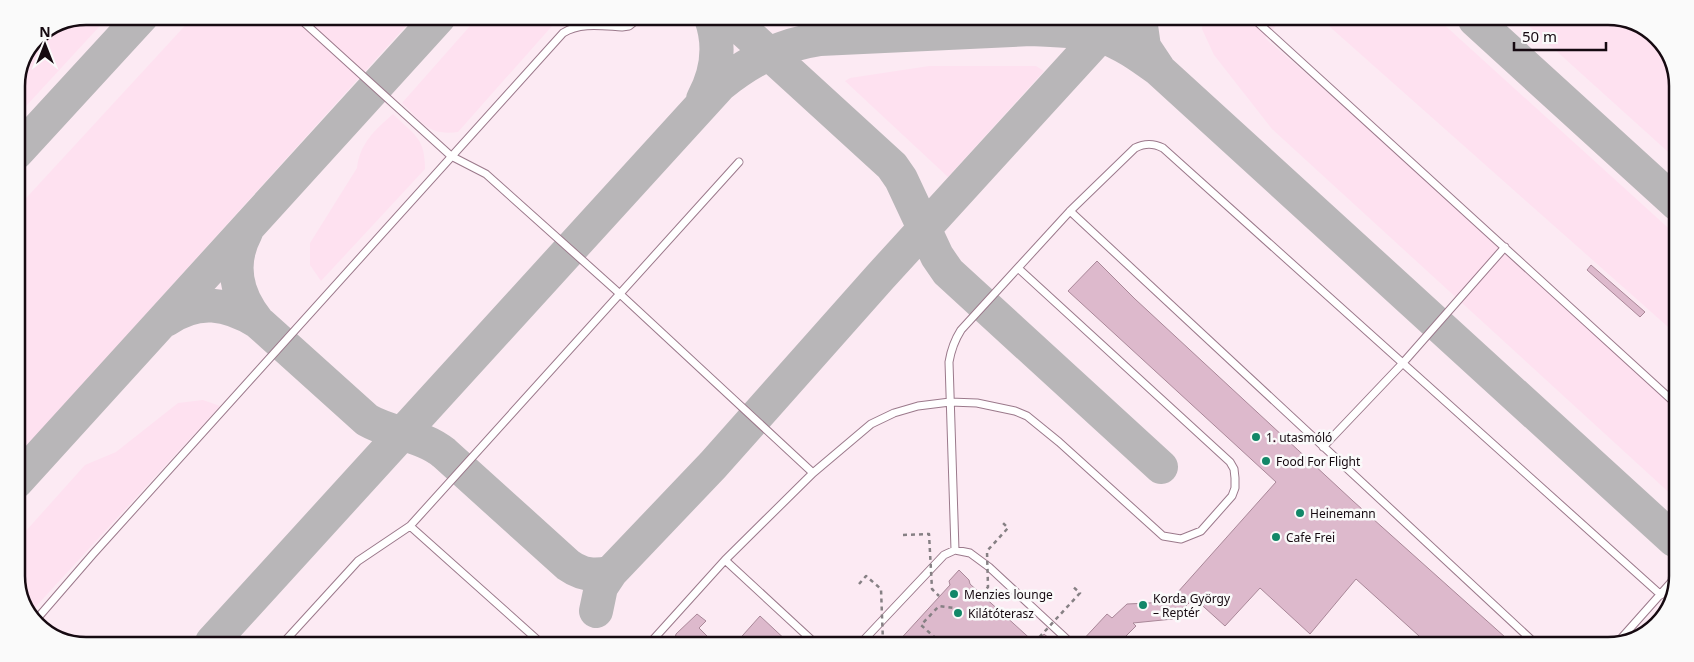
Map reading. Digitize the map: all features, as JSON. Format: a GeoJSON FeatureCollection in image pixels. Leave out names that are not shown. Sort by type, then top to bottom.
{"type":"FeatureCollection","features":[{"type":"Feature","properties":{"kind":"lane"},"geometry":{"type":"LineString","coordinates":[[307,25],[451,156],[486,174],[620,294],[813,473]]}},
{"type":"Feature","properties":{"kind":"lane"},"geometry":{"type":"LineString","coordinates":[[40,615],[563,32],[580,26],[622,27],[630,25]]}},
{"type":"Feature","properties":{"kind":"lane"},"geometry":{"type":"LineString","coordinates":[[1261,25],[1669,397]]}},
{"type":"Feature","properties":{"kind":"lane"},"geometry":{"type":"LineString","coordinates":[[955,550],[949,362],[955,338],[1070,212],[1135,148],[1145,144],[1157,145],[1163,148],[1661,595]]}},
{"type":"Feature","properties":{"kind":"lane"},"geometry":{"type":"LineString","coordinates":[[291,637],[358,561],[410,526],[739,162]]}},
{"type":"Feature","properties":{"kind":"lane"},"geometry":{"type":"LineString","coordinates":[[1070,212],[1528,637]]}},
{"type":"Feature","properties":{"kind":"lane"},"geometry":{"type":"LineString","coordinates":[[1323,447],[1402,364],[1505,247]]}},
{"type":"Feature","properties":{"kind":"lane"},"geometry":{"type":"LineString","coordinates":[[655,637],[724,560],[813,473],[871,424],[894,413],[918,406],[950,402],[977,402],[1016,411],[1027,416],[1052,436],[1163,536],[1181,539],[1201,531],[1232,496],[1235,488],[1234,469],[1226,456],[1018,268]]}},
{"type":"Feature","properties":{"kind":"lane"},"geometry":{"type":"LineString","coordinates":[[410,526],[534,637]]}},
{"type":"Feature","properties":{"kind":"lane"},"geometry":{"type":"LineString","coordinates":[[867,637],[944,555],[955,550],[970,553],[989,567],[1064,637]]}},
{"type":"Feature","properties":{"kind":"lane"},"geometry":{"type":"LineString","coordinates":[[724,560],[808,637]]}},
{"type":"Feature","properties":{"kind":"lane"},"geometry":{"type":"LineString","coordinates":[[1625,635],[1668,586]]}},
{"type":"Feature","properties":{"kind":"path"},"geometry":{"type":"LineString","coordinates":[[981,594],[988,587],[987,551],[1008,528],[1001,521]]}},
{"type":"Feature","properties":{"kind":"path"},"geometry":{"type":"LineString","coordinates":[[903,535],[929,534],[932,589],[939,596]]}},
{"type":"Feature","properties":{"kind":"path"},"geometry":{"type":"LineString","coordinates":[[859,584],[866,576],[881,589],[883,637]]}},
{"type":"Feature","properties":{"kind":"path"},"geometry":{"type":"LineString","coordinates":[[1040,637],[1080,593],[1071,585]]}},
{"type":"Feature","properties":{"kind":"path"},"geometry":{"type":"LineString","coordinates":[[935,637],[921,624],[939,606],[954,608]]}},
{"type":"Feature","properties":{"kind":"shaded area"},"geometry":{"type":"Polygon","coordinates":[[[86,25],[1608,25],[1627,28],[1642,35],[1656,49],[1667,70],[1669,82],[1669,576],[1666,595],[1656,613],[1642,627],[1624,635],[1608,637],[86,637],[67,634],[49,624],[38,613],[30,599],[25,580],[25,86],[27,72],[76,26],[86,25]]]}},
{"type":"Feature","properties":{"kind":"shaded area"},"geometry":{"type":"Polygon","coordinates":[[[101,25],[25,107],[26,74],[35,52],[43,43],[52,35],[74,26],[101,25]]]}},
{"type":"Feature","properties":{"kind":"shaded area"},"geometry":{"type":"Polygon","coordinates":[[[186,25],[407,25],[25,448],[25,199],[186,25]]]}},
{"type":"Feature","properties":{"kind":"shaded area"},"geometry":{"type":"Polygon","coordinates":[[[553,25],[458,132],[448,133],[432,130],[402,103],[470,26],[553,25]]]}},
{"type":"Feature","properties":{"kind":"shaded area"},"geometry":{"type":"Polygon","coordinates":[[[1202,25],[1277,25],[1265,38],[1505,247],[1669,401],[1669,493],[1272,129],[1214,55],[1202,29],[1202,25]]]}},
{"type":"Feature","properties":{"kind":"shaded area"},"geometry":{"type":"Polygon","coordinates":[[[1328,25],[1445,25],[1669,229],[1669,328],[1328,25]]]}},
{"type":"Feature","properties":{"kind":"shaded area"},"geometry":{"type":"Polygon","coordinates":[[[1528,25],[1620,26],[1635,31],[1648,40],[1661,56],[1667,70],[1669,82],[1669,153],[1528,25]]]}},
{"type":"Feature","properties":{"kind":"shaded area"},"geometry":{"type":"Polygon","coordinates":[[[929,66],[1036,66],[1044,71],[948,177],[845,81],[850,78],[929,66]]]}},
{"type":"Feature","properties":{"kind":"shaded area"},"geometry":{"type":"Polygon","coordinates":[[[393,114],[417,137],[423,150],[425,169],[321,281],[310,265],[310,243],[357,168],[361,151],[365,144],[374,132],[393,114]]]}},
{"type":"Feature","properties":{"kind":"shaded area"},"geometry":{"type":"Polygon","coordinates":[[[203,400],[220,406],[34,608],[26,588],[25,580],[25,532],[85,465],[116,452],[178,403],[203,400]]]}},
{"type":"Feature","properties":{"kind":"building","name":"1. utasmóló"},"geometry":{"type":"Polygon","coordinates":[[[1097,261],[1135,299],[1353,501],[1505,637],[1420,637],[1356,579],[1310,634],[1260,588],[1225,626],[1194,598],[1173,619],[1133,623],[1136,626],[1125,637],[1086,637],[1107,614],[1112,618],[1127,604],[1169,602],[1276,482],[1068,291],[1097,261]]]}},
{"type":"Feature","properties":{"kind":"building"},"geometry":{"type":"Polygon","coordinates":[[[1591,265],[1645,312],[1640,317],[1587,270],[1591,265]]]}},
{"type":"Feature","properties":{"kind":"building"},"geometry":{"type":"Polygon","coordinates":[[[959,570],[969,580],[970,584],[1028,637],[902,637],[950,585],[949,581],[959,570]]]}},
{"type":"Feature","properties":{"kind":"building"},"geometry":{"type":"Polygon","coordinates":[[[697,614],[706,621],[699,628],[708,637],[675,637],[676,634],[697,614]]]}},
{"type":"Feature","properties":{"kind":"building"},"geometry":{"type":"Polygon","coordinates":[[[760,616],[782,637],[741,637],[760,616]]]}},
{"type":"Feature","properties":{"kind":"taxiway"},"geometry":{"type":"LineString","coordinates":[[25,143],[134,25]]}},
{"type":"Feature","properties":{"kind":"taxiway"},"geometry":{"type":"LineString","coordinates":[[25,472],[432,25]]}},
{"type":"Feature","properties":{"kind":"taxiway"},"geometry":{"type":"LineString","coordinates":[[703,99],[712,79],[716,59],[717,49],[713,25]]}},
{"type":"Feature","properties":{"kind":"taxiway"},"geometry":{"type":"LineString","coordinates":[[738,25],[892,166],[901,179],[937,256],[948,272],[1161,467]]}},
{"type":"Feature","properties":{"kind":"taxiway"},"geometry":{"type":"LineString","coordinates":[[596,611],[601,587],[611,572],[713,465],[880,277],[1110,25]]}},
{"type":"Feature","properties":{"kind":"taxiway"},"geometry":{"type":"LineString","coordinates":[[1141,25],[1144,47],[1158,68]]}},
{"type":"Feature","properties":{"kind":"taxiway"},"geometry":{"type":"LineString","coordinates":[[1480,25],[1669,197]]}},
{"type":"Feature","properties":{"kind":"taxiway"},"geometry":{"type":"LineString","coordinates":[[217,637],[720,85],[743,68],[767,55],[792,45],[820,39],[1031,29],[1093,34],[1109,39],[1131,50],[1158,69],[1669,535]]}},
{"type":"Feature","properties":{"kind":"taxiway"},"geometry":{"type":"LineString","coordinates":[[246,232],[238,256],[237,279],[244,301],[258,322],[367,420],[386,429],[426,442],[444,453],[568,565],[578,571],[589,574],[611,572]]}},
{"type":"Feature","properties":{"kind":"taxiway"},"geometry":{"type":"LineString","coordinates":[[166,320],[190,308],[212,306],[224,307],[258,322]]}},
{"type":"Feature","properties":{"kind":"place","name":"1. utasmóló"},"geometry":{"type":"Point","coordinates":[1256,437]}},
{"type":"Feature","properties":{"kind":"place","name":"Food For Flight"},"geometry":{"type":"Point","coordinates":[1266,461]}},
{"type":"Feature","properties":{"kind":"place","name":"Heinemann"},"geometry":{"type":"Point","coordinates":[1300,513]}},
{"type":"Feature","properties":{"kind":"place","name":"Cafe Frei"},"geometry":{"type":"Point","coordinates":[1276,537]}},
{"type":"Feature","properties":{"kind":"place","name":"Menzies lounge"},"geometry":{"type":"Point","coordinates":[954,594]}},
{"type":"Feature","properties":{"kind":"place","name":"Korda György – Reptér"},"geometry":{"type":"Point","coordinates":[1143,605]}},
{"type":"Feature","properties":{"kind":"place","name":"Kilátóterasz"},"geometry":{"type":"Point","coordinates":[958,613]}}]}
